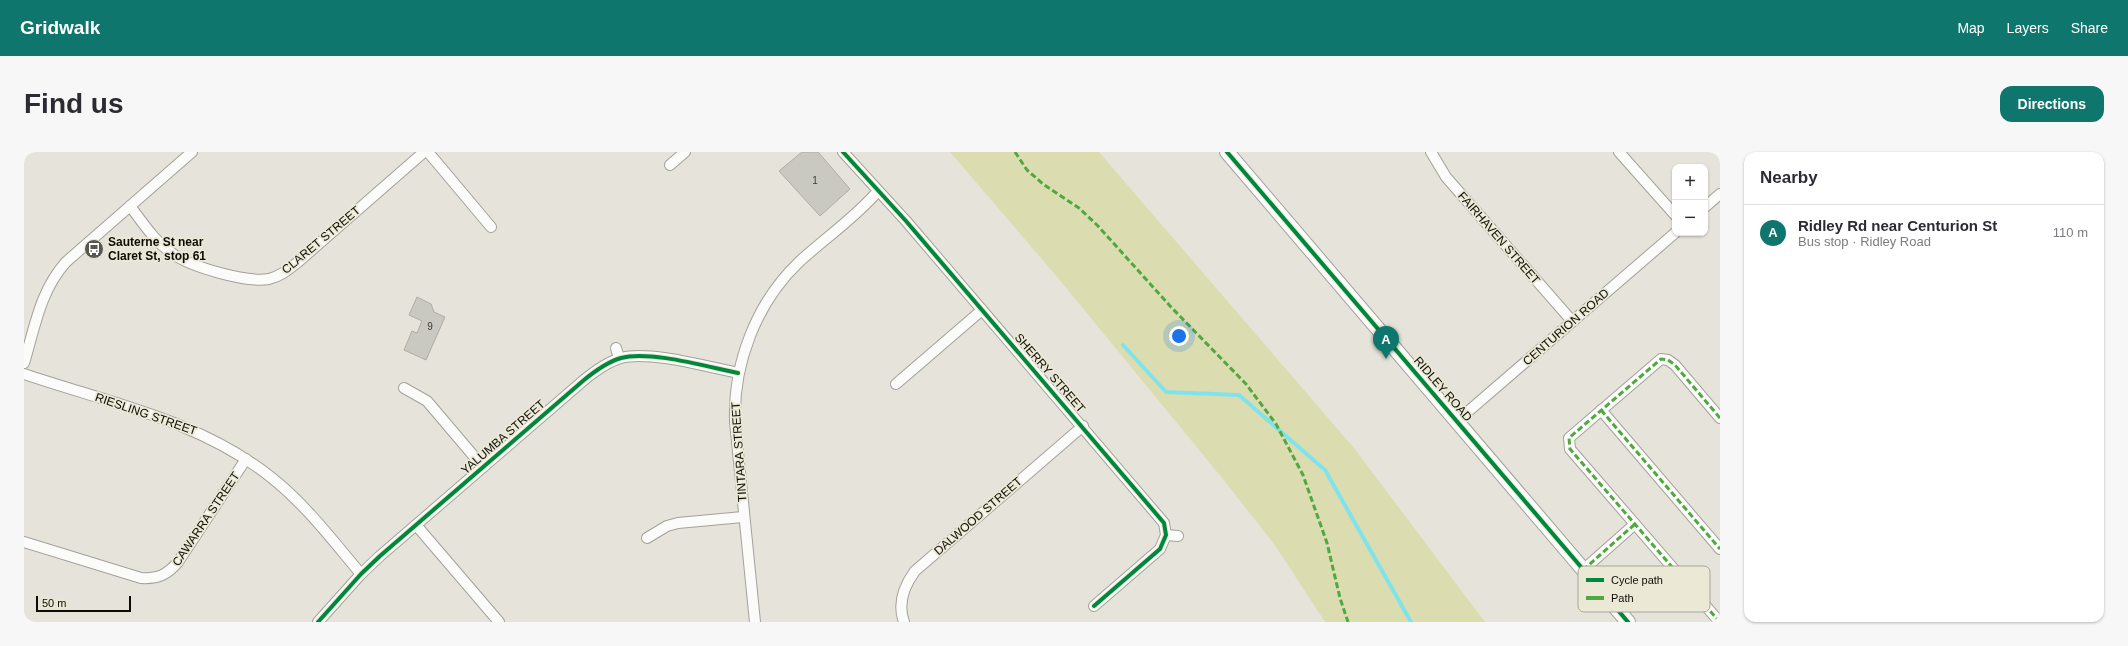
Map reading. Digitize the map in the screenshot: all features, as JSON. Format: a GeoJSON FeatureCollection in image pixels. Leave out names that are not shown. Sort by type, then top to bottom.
{"type":"FeatureCollection","features":[{"type":"Feature","properties":{"kind":"street"},"geometry":{"type":"LineString","coordinates":[[24,363],[41,304],[47,288],[56,274],[130,206],[192,152]]}},
{"type":"Feature","properties":{"kind":"street","name":"CLARET STREET"},"geometry":{"type":"LineString","coordinates":[[130,206],[161,244],[174,255],[189,262],[245,279],[271,278],[284,273],[298,262],[424,152]]}},
{"type":"Feature","properties":{"kind":"street"},"geometry":{"type":"LineString","coordinates":[[428,152],[492,227]]}},
{"type":"Feature","properties":{"kind":"street"},"geometry":{"type":"LineString","coordinates":[[670,165],[685,152]]}},
{"type":"Feature","properties":{"kind":"street","name":"SHERRY STREET"},"geometry":{"type":"LineString","coordinates":[[843,152],[982,310],[1160,517],[1166,529],[1166,535]]}},
{"type":"Feature","properties":{"kind":"street","name":"RIDLEY ROAD"},"geometry":{"type":"LineString","coordinates":[[1226,152],[1581,566]]}},
{"type":"Feature","properties":{"kind":"street","name":"FAIRHAVEN STREET"},"geometry":{"type":"LineString","coordinates":[[1431,152],[1446,177],[1572,321]]}},
{"type":"Feature","properties":{"kind":"street"},"geometry":{"type":"LineString","coordinates":[[1619,152],[1672,212]]}},
{"type":"Feature","properties":{"kind":"street","name":"TINTARA STREET"},"geometry":{"type":"LineString","coordinates":[[755,622],[743,517],[735,408],[738,373],[757,320],[784,279],[799,263],[878,191]]}},
{"type":"Feature","properties":{"kind":"street"},"geometry":{"type":"LineString","coordinates":[[1708,204],[1720,194]]}},
{"type":"Feature","properties":{"kind":"street","name":"CENTURION ROAD"},"geometry":{"type":"LineString","coordinates":[[1457,421],[1672,236]]}},
{"type":"Feature","properties":{"kind":"street"},"geometry":{"type":"LineString","coordinates":[[896,384],[982,310]]}},
{"type":"Feature","properties":{"kind":"street"},"geometry":{"type":"LineString","coordinates":[[616,348],[619,358]]}},
{"type":"Feature","properties":{"kind":"street","name":"YALUMBA STREET"},"geometry":{"type":"LineString","coordinates":[[318,622],[361,574],[483,466],[598,369],[619,358],[640,355],[738,373]]}},
{"type":"Feature","properties":{"kind":"street"},"geometry":{"type":"LineString","coordinates":[[1671,566],[1570,449],[1569,438],[1660,360],[1668,360],[1675,365],[1720,418]]}},
{"type":"Feature","properties":{"kind":"street","name":"RIESLING STREET"},"geometry":{"type":"LineString","coordinates":[[24,374],[168,419],[201,433],[246,459],[290,494],[361,574]]}},
{"type":"Feature","properties":{"kind":"street"},"geometry":{"type":"LineString","coordinates":[[404,388],[427,401],[483,466]]}},
{"type":"Feature","properties":{"kind":"street"},"geometry":{"type":"LineString","coordinates":[[1601,410],[1720,549]]}},
{"type":"Feature","properties":{"kind":"street","name":"DALWOOD STREET"},"geometry":{"type":"LineString","coordinates":[[904,622],[901,609],[904,590],[915,571],[1082,426]]}},
{"type":"Feature","properties":{"kind":"street","name":"CAWARRA STREET"},"geometry":{"type":"LineString","coordinates":[[24,542],[141,578],[158,578],[166,574],[178,562],[246,459]]}},
{"type":"Feature","properties":{"kind":"street"},"geometry":{"type":"LineString","coordinates":[[647,538],[667,526],[678,523],[743,517]]}},
{"type":"Feature","properties":{"kind":"street"},"geometry":{"type":"LineString","coordinates":[[1588,566],[1635,524]]}},
{"type":"Feature","properties":{"kind":"street"},"geometry":{"type":"LineString","coordinates":[[416,525],[499,622]]}},
{"type":"Feature","properties":{"kind":"street"},"geometry":{"type":"LineString","coordinates":[[1094,606],[1156,553],[1164,543],[1166,535],[1178,536]]}},
{"type":"Feature","properties":{"kind":"street","name":"RIDLEY ROAD"},"geometry":{"type":"LineString","coordinates":[[1620,612],[1628,622]]}},
{"type":"Feature","properties":{"kind":"street"},"geometry":{"type":"LineString","coordinates":[[1710,612],[1717,620],[1720,620]]}},
{"type":"Feature","properties":{"kind":"green space"},"geometry":{"type":"Polygon","coordinates":[[[950,152],[1099,152],[1354,448],[1485,622],[1325,622],[1274,544],[1222,478],[1058,278],[950,152]]]}},
{"type":"Feature","properties":{"kind":"building"},"geometry":{"type":"Polygon","coordinates":[[[802,152],[818,152],[850,189],[820,216],[779,171],[802,152]]]}},
{"type":"Feature","properties":{"kind":"building"},"geometry":{"type":"Polygon","coordinates":[[[417,297],[431,304],[434,312],[445,317],[426,360],[404,350],[412,331],[417,333],[422,321],[409,315],[417,297]]]}},
{"type":"Feature","properties":{"kind":"waterway"},"geometry":{"type":"LineString","coordinates":[[1123,345],[1166,392],[1239,395],[1325,470],[1411,622]]}},
{"type":"Feature","properties":{"kind":"marked path"},"geometry":{"type":"LineString","coordinates":[[1015,152],[1027,170],[1043,184],[1079,208],[1098,226],[1171,307],[1246,384],[1276,424],[1303,475],[1327,543],[1340,598],[1348,622]]}},
{"type":"Feature","properties":{"kind":"marked path"},"geometry":{"type":"LineString","coordinates":[[1671,566],[1570,449],[1569,438],[1661,359],[1668,360],[1675,365],[1720,418]]}},
{"type":"Feature","properties":{"kind":"marked path"},"geometry":{"type":"LineString","coordinates":[[1601,410],[1720,549]]}},
{"type":"Feature","properties":{"kind":"marked path"},"geometry":{"type":"LineString","coordinates":[[1588,566],[1635,524]]}},
{"type":"Feature","properties":{"kind":"marked path"},"geometry":{"type":"LineString","coordinates":[[1710,611],[1717,619],[1720,620]]}},
{"type":"Feature","properties":{"kind":"cycle path"},"geometry":{"type":"LineString","coordinates":[[843,152],[906,221],[1164,523],[1166,535],[1160,549],[1094,606]]}},
{"type":"Feature","properties":{"kind":"cycle path"},"geometry":{"type":"LineString","coordinates":[[1227,152],[1580,566]]}},
{"type":"Feature","properties":{"kind":"cycle path"},"geometry":{"type":"LineString","coordinates":[[318,622],[361,574],[380,556],[584,380],[606,364],[621,358],[647,356],[679,360],[738,373]]}},
{"type":"Feature","properties":{"kind":"cycle path"},"geometry":{"type":"LineString","coordinates":[[1619,612],[1628,622]]}},
{"type":"Feature","properties":{"kind":"place","name":"Sauterne St near Claret St, stop 61"},"geometry":{"type":"Point","coordinates":[94,249]}},
{"type":"Feature","properties":{"kind":"place","name":"Ridley Rd near Centurion St"},"geometry":{"type":"Point","coordinates":[1386,359]}}]}
